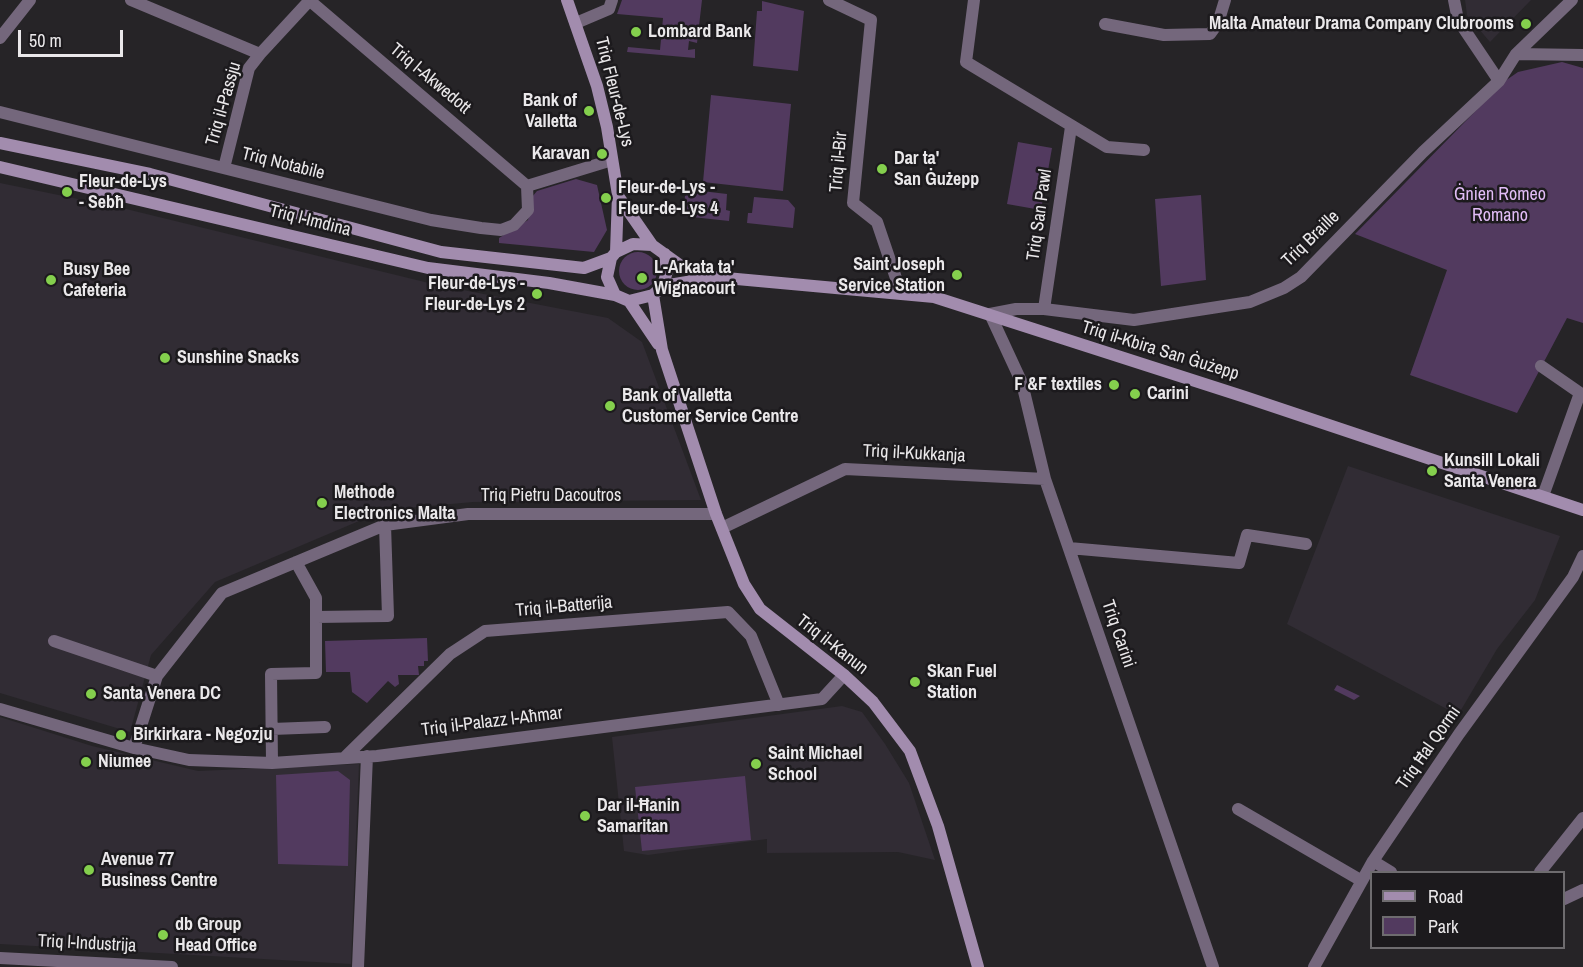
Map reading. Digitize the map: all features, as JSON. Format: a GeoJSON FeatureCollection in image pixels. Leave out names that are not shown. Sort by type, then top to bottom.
{"type":"FeatureCollection","features":[{"type":"Feature","properties":{"kind":"main road","name":"Triq Fleur-de-Lys"},"geometry":{"type":"LineString","coordinates":[[567,0],[597,86],[612,160],[618,195],[614,255]]}},
{"type":"Feature","properties":{"kind":"main road","name":"Triq l-Imdina"},"geometry":{"type":"LineString","coordinates":[[0,143],[150,174],[441,252],[584,267],[614,255]]}},
{"type":"Feature","properties":{"kind":"main road","name":"Triq l-Imdina"},"geometry":{"type":"LineString","coordinates":[[0,166],[428,268],[549,282],[615,295]]}},
{"type":"Feature","properties":{"kind":"main road","name":"Triq Fleur-de-Lys"},"geometry":{"type":"LineString","coordinates":[[618,195],[652,245]]}},
{"type":"Feature","properties":{"kind":"main road"},"geometry":{"type":"LineString","coordinates":[[633,244],[652,245],[665,254],[667,271],[663,286],[653,295],[629,301],[615,295],[607,277],[614,255],[633,244]]}},
{"type":"Feature","properties":{"kind":"main road","name":"Triq il-Kbira San Ġużepp"},"geometry":{"type":"LineString","coordinates":[[665,254],[684,268],[715,277],[934,297],[1583,510]]}},
{"type":"Feature","properties":{"kind":"main road","name":"Triq il-Kbira San Ġużepp"},"geometry":{"type":"LineString","coordinates":[[663,286],[715,277]]}},
{"type":"Feature","properties":{"kind":"main road","name":"Triq il-Kanun"},"geometry":{"type":"LineString","coordinates":[[653,295],[662,350],[716,514],[744,584],[760,609],[844,675],[873,702],[910,751],[938,826],[978,967]]}},
{"type":"Feature","properties":{"kind":"main road","name":"Triq il-Kanun"},"geometry":{"type":"LineString","coordinates":[[629,301],[662,350]]}},
{"type":"Feature","properties":{"kind":"street"},"geometry":{"type":"LineString","coordinates":[[0,38],[30,0]]}},
{"type":"Feature","properties":{"kind":"street"},"geometry":{"type":"LineString","coordinates":[[131,0],[260,54]]}},
{"type":"Feature","properties":{"kind":"street","name":"Triq il-Passju"},"geometry":{"type":"LineString","coordinates":[[224,168],[249,68],[310,0]]}},
{"type":"Feature","properties":{"kind":"street","name":"Triq l-Akwedott"},"geometry":{"type":"LineString","coordinates":[[310,0],[527,186]]}},
{"type":"Feature","properties":{"kind":"street","name":"Triq il-Bir"},"geometry":{"type":"LineString","coordinates":[[829,0],[871,20],[853,203],[878,222],[901,293]]}},
{"type":"Feature","properties":{"kind":"street"},"geometry":{"type":"LineString","coordinates":[[974,0],[966,62],[1107,147],[1144,150]]}},
{"type":"Feature","properties":{"kind":"street"},"geometry":{"type":"LineString","coordinates":[[1105,24],[1164,35],[1210,34],[1218,23],[1225,0]]}},
{"type":"Feature","properties":{"kind":"street"},"geometry":{"type":"LineString","coordinates":[[1454,0],[1458,20],[1499,81]]}},
{"type":"Feature","properties":{"kind":"street","name":"Triq Braille"},"geometry":{"type":"LineString","coordinates":[[990,314],[1016,309],[1044,309],[1134,320],[1250,302],[1284,288],[1300,277],[1423,152],[1499,81],[1516,54],[1572,0]]}},
{"type":"Feature","properties":{"kind":"street"},"geometry":{"type":"LineString","coordinates":[[576,23],[611,4]]}},
{"type":"Feature","properties":{"kind":"street"},"geometry":{"type":"LineString","coordinates":[[1516,54],[1583,55]]}},
{"type":"Feature","properties":{"kind":"street","name":"Triq Notabile"},"geometry":{"type":"LineString","coordinates":[[0,112],[431,220],[501,230],[514,225],[528,210],[527,186]]}},
{"type":"Feature","properties":{"kind":"street","name":"Triq San Pawl"},"geometry":{"type":"LineString","coordinates":[[1044,309],[1071,127]]}},
{"type":"Feature","properties":{"kind":"street"},"geometry":{"type":"LineString","coordinates":[[527,186],[612,160]]}},
{"type":"Feature","properties":{"kind":"street","name":"Triq Carini"},"geometry":{"type":"LineString","coordinates":[[990,314],[1022,383],[1045,479],[1213,967]]}},
{"type":"Feature","properties":{"kind":"street"},"geometry":{"type":"LineString","coordinates":[[1541,366],[1581,394],[1543,496]]}},
{"type":"Feature","properties":{"kind":"street","name":"Triq il-Kukkanja"},"geometry":{"type":"LineString","coordinates":[[722,528],[845,469],[1045,479]]}},
{"type":"Feature","properties":{"kind":"street","name":"Triq Pietru Dacoutros"},"geometry":{"type":"LineString","coordinates":[[134,748],[157,676],[222,593],[385,525],[468,514],[716,514]]}},
{"type":"Feature","properties":{"kind":"street"},"geometry":{"type":"LineString","coordinates":[[316,617],[388,616],[385,525]]}},
{"type":"Feature","properties":{"kind":"street"},"geometry":{"type":"LineString","coordinates":[[1070,548],[1239,564],[1247,535],[1306,544]]}},
{"type":"Feature","properties":{"kind":"street","name":"Triq Ħal Qormi"},"geometry":{"type":"LineString","coordinates":[[1314,967],[1373,861],[1459,734],[1573,577],[1583,556]]}},
{"type":"Feature","properties":{"kind":"street"},"geometry":{"type":"LineString","coordinates":[[272,763],[271,674],[316,673],[316,598],[296,562]]}},
{"type":"Feature","properties":{"kind":"street","name":"Triq il-Batterija"},"geometry":{"type":"LineString","coordinates":[[344,758],[450,654],[485,631],[728,612],[751,636],[779,705]]}},
{"type":"Feature","properties":{"kind":"street"},"geometry":{"type":"LineString","coordinates":[[54,641],[157,676]]}},
{"type":"Feature","properties":{"kind":"street","name":"Triq il-Palazz l-Aħmar"},"geometry":{"type":"LineString","coordinates":[[0,709],[134,748],[189,760],[272,763],[367,756],[822,699],[844,675]]}},
{"type":"Feature","properties":{"kind":"street"},"geometry":{"type":"LineString","coordinates":[[272,729],[325,727]]}},
{"type":"Feature","properties":{"kind":"street"},"geometry":{"type":"LineString","coordinates":[[358,967],[367,756]]}},
{"type":"Feature","properties":{"kind":"street"},"geometry":{"type":"LineString","coordinates":[[1238,810],[1362,881]]}},
{"type":"Feature","properties":{"kind":"street"},"geometry":{"type":"LineString","coordinates":[[1541,871],[1583,818]]}},
{"type":"Feature","properties":{"kind":"street"},"geometry":{"type":"LineString","coordinates":[[1373,861],[1388,871]]}},
{"type":"Feature","properties":{"kind":"street"},"geometry":{"type":"LineString","coordinates":[[1565,898],[1583,890]]}},
{"type":"Feature","properties":{"kind":"street","name":"Triq l-Industrija"},"geometry":{"type":"LineString","coordinates":[[0,958],[52,967]]}},
{"type":"Feature","properties":{"kind":"street","name":"Triq l-Industrija"},"geometry":{"type":"LineString","coordinates":[[0,958],[172,967]]}},
{"type":"Feature","properties":{"kind":"shaded area"},"geometry":{"type":"Polygon","coordinates":[[[1465,0],[1531,0],[1490,42],[1467,15],[1465,0]]]}},
{"type":"Feature","properties":{"kind":"shaded area"},"geometry":{"type":"Polygon","coordinates":[[[0,183],[122,208],[437,285],[608,318],[642,342],[701,500],[473,502],[385,510],[215,582],[151,655],[130,732],[0,693],[0,183]]]}},
{"type":"Feature","properties":{"kind":"shaded area"},"geometry":{"type":"Polygon","coordinates":[[[1348,466],[1560,536],[1535,600],[1497,649],[1458,715],[1287,624],[1348,466]]]}},
{"type":"Feature","properties":{"kind":"shaded area","name":"Saint Michael School"},"geometry":{"type":"Polygon","coordinates":[[[842,706],[862,712],[909,783],[935,860],[898,852],[767,853],[767,839],[648,855],[624,851],[612,737],[842,706]]]}},
{"type":"Feature","properties":{"kind":"shaded area"},"geometry":{"type":"Polygon","coordinates":[[[0,717],[92,746],[198,771],[359,764],[351,964],[0,944],[0,717]]]}},
{"type":"Feature","properties":{"kind":"green space"},"geometry":{"type":"Polygon","coordinates":[[[622,0],[702,0],[697,43],[689,41],[688,50],[695,49],[695,58],[627,52],[628,47],[660,50],[663,18],[617,14],[622,0]]]}},
{"type":"Feature","properties":{"kind":"green space"},"geometry":{"type":"Polygon","coordinates":[[[762,1],[804,11],[798,71],[753,66],[757,11],[762,11],[762,1]]]}},
{"type":"Feature","properties":{"kind":"green space","name":"Ġnien Romeo Romano"},"geometry":{"type":"Polygon","coordinates":[[[1562,62],[1583,68],[1583,323],[1567,318],[1517,413],[1410,375],[1447,270],[1355,234],[1505,81],[1518,72],[1562,62]]]}},
{"type":"Feature","properties":{"kind":"green space"},"geometry":{"type":"Polygon","coordinates":[[[711,95],[791,104],[783,191],[703,182],[711,95]]]}},
{"type":"Feature","properties":{"kind":"green space"},"geometry":{"type":"Polygon","coordinates":[[[1018,142],[1052,148],[1041,210],[1007,204],[1018,142]]]}},
{"type":"Feature","properties":{"kind":"green space"},"geometry":{"type":"Polygon","coordinates":[[[576,179],[597,185],[607,230],[594,252],[499,243],[499,238],[528,220],[532,197],[537,191],[576,179]]]}},
{"type":"Feature","properties":{"kind":"green space"},"geometry":{"type":"Polygon","coordinates":[[[693,190],[727,194],[726,210],[730,211],[729,221],[683,216],[685,196],[693,190]]]}},
{"type":"Feature","properties":{"kind":"green space"},"geometry":{"type":"Polygon","coordinates":[[[1201,195],[1206,280],[1161,286],[1155,199],[1201,195]]]}},
{"type":"Feature","properties":{"kind":"green space"},"geometry":{"type":"Polygon","coordinates":[[[754,197],[788,200],[795,208],[793,228],[747,223],[748,213],[752,213],[754,197]]]}},
{"type":"Feature","properties":{"kind":"green space"},"geometry":{"type":"Polygon","coordinates":[[[638,252],[651,258],[657,271],[651,284],[638,290],[625,284],[619,271],[625,258],[638,252]]]}},
{"type":"Feature","properties":{"kind":"green space"},"geometry":{"type":"Polygon","coordinates":[[[427,638],[428,661],[424,661],[424,666],[418,666],[419,675],[398,675],[399,684],[395,687],[388,681],[367,703],[352,692],[350,672],[326,672],[325,641],[427,638]]]}},
{"type":"Feature","properties":{"kind":"green space"},"geometry":{"type":"Polygon","coordinates":[[[1337,685],[1360,696],[1354,700],[1334,690],[1337,685]]]}},
{"type":"Feature","properties":{"kind":"green space"},"geometry":{"type":"Polygon","coordinates":[[[338,771],[350,780],[348,866],[278,864],[276,775],[338,771]]]}},
{"type":"Feature","properties":{"kind":"green space"},"geometry":{"type":"Polygon","coordinates":[[[745,776],[751,840],[642,851],[635,787],[745,776]]]}},
{"type":"Feature","properties":{"kind":"place","name":"Malta Amateur Drama Company Clubrooms"},"geometry":{"type":"Point","coordinates":[1526,24]}},
{"type":"Feature","properties":{"kind":"place","name":"Lombard Bank"},"geometry":{"type":"Point","coordinates":[636,32]}},
{"type":"Feature","properties":{"kind":"place","name":"Bank of Valletta"},"geometry":{"type":"Point","coordinates":[589,111]}},
{"type":"Feature","properties":{"kind":"place","name":"Karavan"},"geometry":{"type":"Point","coordinates":[602,154]}},
{"type":"Feature","properties":{"kind":"place","name":"Dar ta' San Ġużepp"},"geometry":{"type":"Point","coordinates":[882,169]}},
{"type":"Feature","properties":{"kind":"place","name":"Fleur-de-Lys - Sebħ"},"geometry":{"type":"Point","coordinates":[67,192]}},
{"type":"Feature","properties":{"kind":"place","name":"Fleur-de-Lys - Fleur-de-Lys 4"},"geometry":{"type":"Point","coordinates":[606,198]}},
{"type":"Feature","properties":{"kind":"place","name":"Saint Joseph Service Station"},"geometry":{"type":"Point","coordinates":[957,275]}},
{"type":"Feature","properties":{"kind":"place","name":"L-Arkata ta' Wignacourt"},"geometry":{"type":"Point","coordinates":[642,278]}},
{"type":"Feature","properties":{"kind":"place","name":"Busy Bee Cafeteria"},"geometry":{"type":"Point","coordinates":[51,280]}},
{"type":"Feature","properties":{"kind":"place","name":"Fleur-de-Lys - Fleur-de-Lys 2"},"geometry":{"type":"Point","coordinates":[537,294]}},
{"type":"Feature","properties":{"kind":"place","name":"Sunshine Snacks"},"geometry":{"type":"Point","coordinates":[165,358]}},
{"type":"Feature","properties":{"kind":"place","name":"F &F textiles"},"geometry":{"type":"Point","coordinates":[1114,385]}},
{"type":"Feature","properties":{"kind":"place","name":"Carini"},"geometry":{"type":"Point","coordinates":[1135,394]}},
{"type":"Feature","properties":{"kind":"place","name":"Bank of Valletta Customer Service Centre"},"geometry":{"type":"Point","coordinates":[610,406]}},
{"type":"Feature","properties":{"kind":"place","name":"Kunsill Lokali Santa Venera"},"geometry":{"type":"Point","coordinates":[1432,471]}},
{"type":"Feature","properties":{"kind":"place","name":"Methode Electronics Malta"},"geometry":{"type":"Point","coordinates":[322,503]}},
{"type":"Feature","properties":{"kind":"place","name":"Skan Fuel Station"},"geometry":{"type":"Point","coordinates":[915,682]}},
{"type":"Feature","properties":{"kind":"place","name":"Santa Venera DC"},"geometry":{"type":"Point","coordinates":[91,694]}},
{"type":"Feature","properties":{"kind":"place","name":"Birkirkara - Negozju"},"geometry":{"type":"Point","coordinates":[121,735]}},
{"type":"Feature","properties":{"kind":"place","name":"Niumee"},"geometry":{"type":"Point","coordinates":[86,762]}},
{"type":"Feature","properties":{"kind":"place","name":"Saint Michael School"},"geometry":{"type":"Point","coordinates":[756,764]}},
{"type":"Feature","properties":{"kind":"place","name":"Dar il-Ħanin Samaritan"},"geometry":{"type":"Point","coordinates":[585,816]}},
{"type":"Feature","properties":{"kind":"place","name":"Avenue 77 Business Centre"},"geometry":{"type":"Point","coordinates":[89,870]}},
{"type":"Feature","properties":{"kind":"place","name":"db Group Head Office"},"geometry":{"type":"Point","coordinates":[163,935]}}]}
